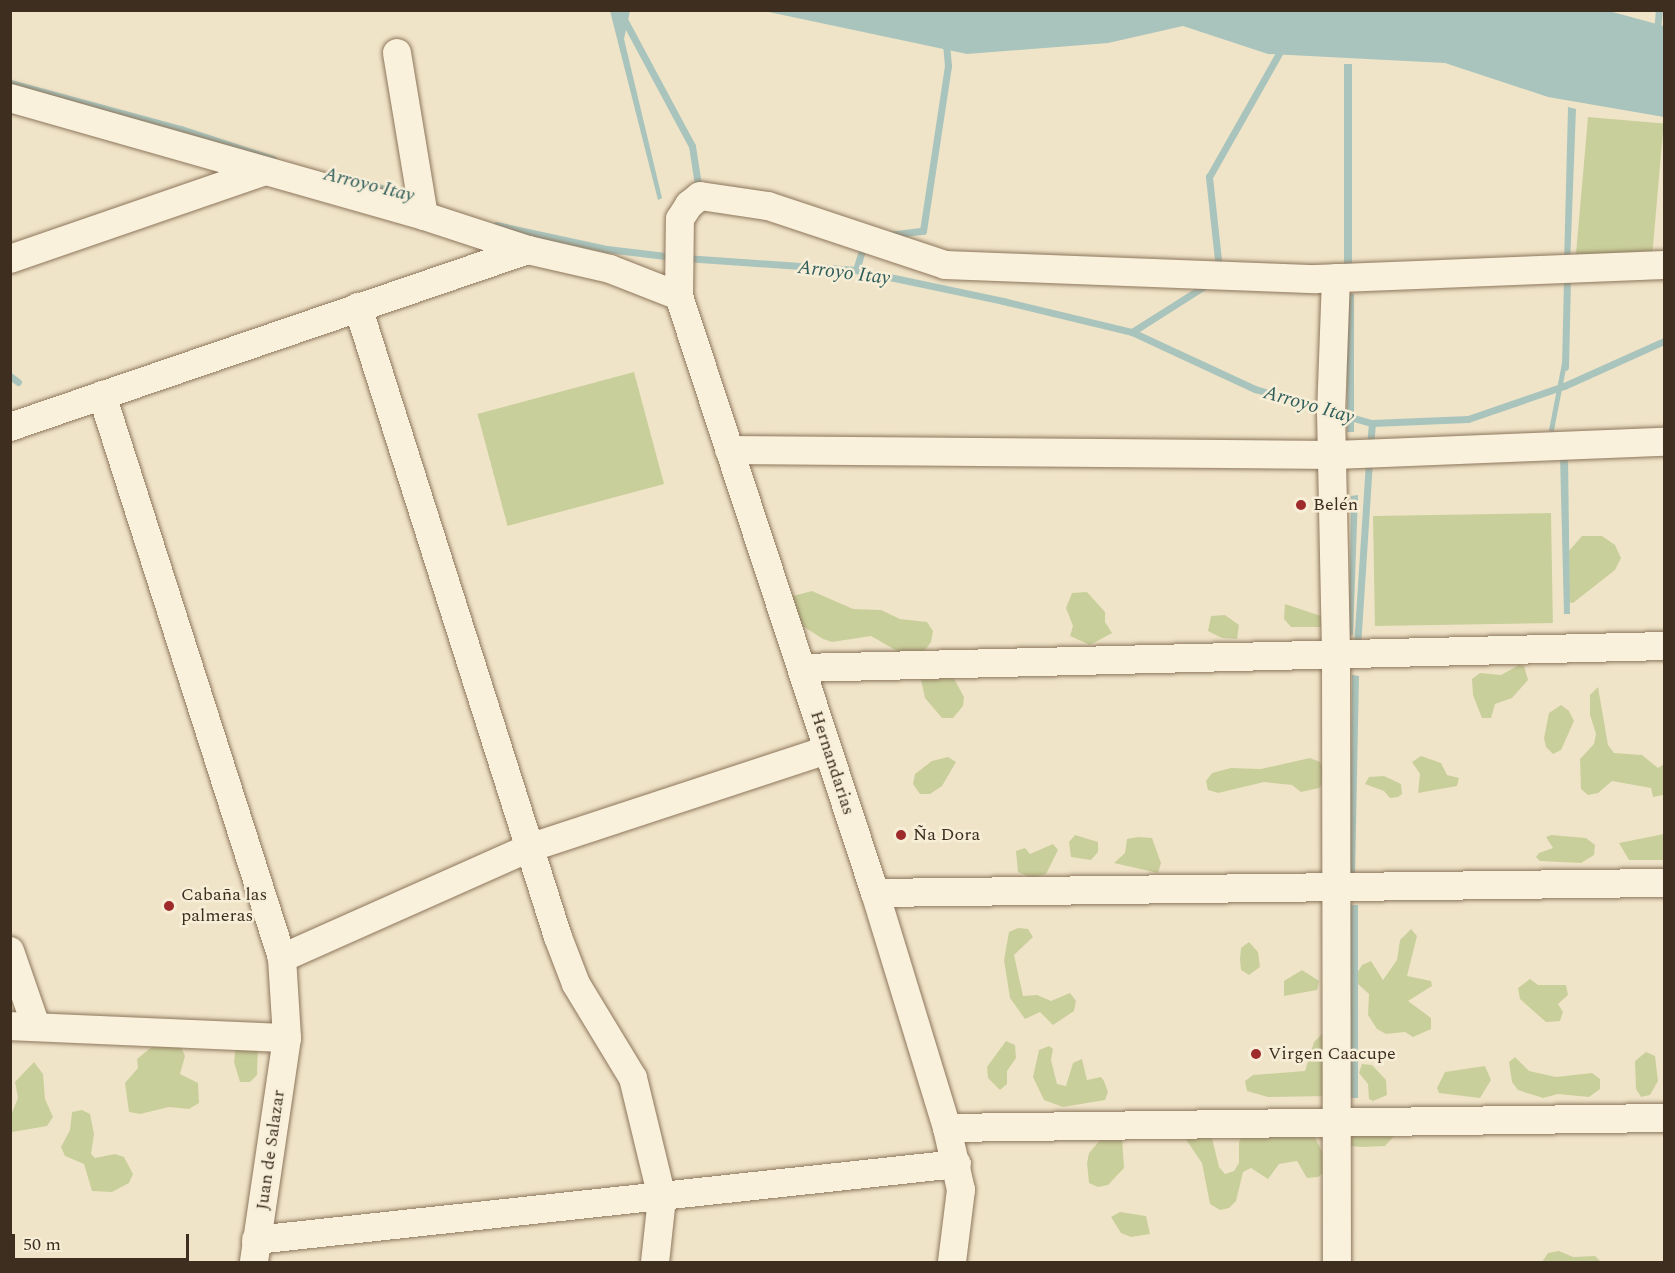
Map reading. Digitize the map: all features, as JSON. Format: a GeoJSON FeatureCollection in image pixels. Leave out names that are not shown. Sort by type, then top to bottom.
{"type":"FeatureCollection","features":[{"type":"Feature","properties":{"kind":"street"},"geometry":{"type":"LineString","coordinates":[[397,53],[424,216]]}},
{"type":"Feature","properties":{"kind":"street"},"geometry":{"type":"LineString","coordinates":[[10,98],[424,216],[528,250],[679,282]]}},
{"type":"Feature","properties":{"kind":"street"},"geometry":{"type":"LineString","coordinates":[[10,258],[265,171]]}},
{"type":"Feature","properties":{"kind":"street","name":"Hernandarias"},"geometry":{"type":"LineString","coordinates":[[952,1263],[962,1190],[957,1164],[875,893],[729,450],[679,282],[680,219],[700,196],[768,206],[945,265],[1336,278]]}},
{"type":"Feature","properties":{"kind":"street"},"geometry":{"type":"LineString","coordinates":[[10,427],[528,250]]}},
{"type":"Feature","properties":{"kind":"street"},"geometry":{"type":"LineString","coordinates":[[1337,1263],[1335,455],[1331,412],[1336,278],[1665,265]]}},
{"type":"Feature","properties":{"kind":"street"},"geometry":{"type":"LineString","coordinates":[[358,307],[529,848],[576,984],[633,1078],[662,1198],[655,1263]]}},
{"type":"Feature","properties":{"kind":"street","name":"Juan de Salazar"},"geometry":{"type":"LineString","coordinates":[[102,395],[282,958],[286,1038],[255,1251]]}},
{"type":"Feature","properties":{"kind":"street"},"geometry":{"type":"LineString","coordinates":[[729,450],[1335,455],[1564,444],[1665,442]]}},
{"type":"Feature","properties":{"kind":"street"},"geometry":{"type":"LineString","coordinates":[[802,668],[1665,646]]}},
{"type":"Feature","properties":{"kind":"street"},"geometry":{"type":"LineString","coordinates":[[282,958],[529,848],[827,750]]}},
{"type":"Feature","properties":{"kind":"street"},"geometry":{"type":"LineString","coordinates":[[875,893],[1337,889],[1665,883]]}},
{"type":"Feature","properties":{"kind":"street"},"geometry":{"type":"LineString","coordinates":[[10,951],[23,1026],[286,1038]]}},
{"type":"Feature","properties":{"kind":"street"},"geometry":{"type":"LineString","coordinates":[[947,1128],[1665,1118]]}},
{"type":"Feature","properties":{"kind":"street"},"geometry":{"type":"LineString","coordinates":[[255,1251],[662,1198],[957,1164]]}},
{"type":"Feature","properties":{"kind":"green space"},"geometry":{"type":"Polygon","coordinates":[[[1588,117],[1664,124],[1651,265],[1576,258],[1588,117]]]}},
{"type":"Feature","properties":{"kind":"green space"},"geometry":{"type":"Polygon","coordinates":[[[634,372],[664,484],[508,526],[478,414],[634,372]]]}},
{"type":"Feature","properties":{"kind":"green space"},"geometry":{"type":"Polygon","coordinates":[[[1551,513],[1553,623],[1375,626],[1373,516],[1551,513]]]}},
{"type":"Feature","properties":{"kind":"green space"},"geometry":{"type":"Polygon","coordinates":[[[1582,536],[1602,536],[1615,545],[1621,558],[1615,570],[1573,603],[1568,602],[1563,568],[1568,552],[1582,536]]]}},
{"type":"Feature","properties":{"kind":"green space"},"geometry":{"type":"Polygon","coordinates":[[[812,591],[853,609],[881,610],[900,619],[927,622],[933,631],[931,642],[925,650],[906,656],[871,636],[832,642],[823,639],[798,623],[786,603],[793,596],[812,591]]]}},
{"type":"Feature","properties":{"kind":"green space"},"geometry":{"type":"Polygon","coordinates":[[[1087,592],[1105,612],[1105,622],[1112,633],[1090,645],[1070,636],[1073,626],[1066,608],[1072,593],[1087,592]]]}},
{"type":"Feature","properties":{"kind":"green space"},"geometry":{"type":"Polygon","coordinates":[[[1285,604],[1321,616],[1325,619],[1322,627],[1291,627],[1284,619],[1285,604]]]}},
{"type":"Feature","properties":{"kind":"green space"},"geometry":{"type":"Polygon","coordinates":[[[1225,615],[1239,625],[1237,639],[1222,638],[1208,631],[1211,616],[1225,615]]]}},
{"type":"Feature","properties":{"kind":"green space"},"geometry":{"type":"Polygon","coordinates":[[[1519,665],[1524,666],[1528,680],[1512,698],[1495,704],[1491,718],[1482,718],[1473,695],[1472,679],[1480,673],[1501,675],[1519,665]]]}},
{"type":"Feature","properties":{"kind":"green space"},"geometry":{"type":"Polygon","coordinates":[[[920,675],[952,675],[964,697],[963,706],[953,718],[942,718],[925,698],[920,675]]]}},
{"type":"Feature","properties":{"kind":"green space"},"geometry":{"type":"Polygon","coordinates":[[[1598,687],[1608,745],[1614,753],[1642,755],[1658,768],[1664,764],[1663,795],[1653,797],[1651,788],[1612,781],[1598,793],[1588,795],[1581,789],[1580,759],[1594,744],[1596,734],[1590,715],[1590,695],[1598,687]]]}},
{"type":"Feature","properties":{"kind":"green space"},"geometry":{"type":"Polygon","coordinates":[[[1561,705],[1569,711],[1574,721],[1561,750],[1553,754],[1546,747],[1544,738],[1549,713],[1561,705]]]}},
{"type":"Feature","properties":{"kind":"green space"},"geometry":{"type":"Polygon","coordinates":[[[1421,756],[1441,763],[1447,775],[1459,778],[1457,786],[1418,793],[1420,774],[1412,762],[1421,756]]]}},
{"type":"Feature","properties":{"kind":"green space"},"geometry":{"type":"Polygon","coordinates":[[[948,757],[956,762],[942,786],[930,794],[920,794],[913,784],[915,774],[932,761],[948,757]]]}},
{"type":"Feature","properties":{"kind":"green space"},"geometry":{"type":"Polygon","coordinates":[[[1310,758],[1320,762],[1324,771],[1325,780],[1319,788],[1301,792],[1292,785],[1264,782],[1218,793],[1208,790],[1206,781],[1212,773],[1231,768],[1261,769],[1310,758]]]}},
{"type":"Feature","properties":{"kind":"green space"},"geometry":{"type":"Polygon","coordinates":[[[1384,776],[1401,784],[1402,794],[1390,798],[1384,791],[1365,784],[1369,777],[1384,776]]]}},
{"type":"Feature","properties":{"kind":"green space"},"geometry":{"type":"Polygon","coordinates":[[[1664,834],[1664,860],[1629,860],[1619,843],[1664,834]]]}},
{"type":"Feature","properties":{"kind":"green space"},"geometry":{"type":"Polygon","coordinates":[[[1075,835],[1098,842],[1098,852],[1091,860],[1071,857],[1069,842],[1075,835]]]}},
{"type":"Feature","properties":{"kind":"green space"},"geometry":{"type":"Polygon","coordinates":[[[1551,835],[1586,838],[1595,845],[1594,855],[1581,863],[1540,861],[1536,857],[1539,853],[1553,848],[1546,837],[1551,835]]]}},
{"type":"Feature","properties":{"kind":"green space"},"geometry":{"type":"Polygon","coordinates":[[[1152,838],[1161,863],[1158,873],[1114,863],[1125,853],[1127,839],[1152,838]]]}},
{"type":"Feature","properties":{"kind":"green space"},"geometry":{"type":"Polygon","coordinates":[[[1053,844],[1058,850],[1046,874],[1032,878],[1018,872],[1016,851],[1025,848],[1030,854],[1053,844]]]}},
{"type":"Feature","properties":{"kind":"green space"},"geometry":{"type":"Polygon","coordinates":[[[1018,928],[1028,929],[1033,937],[1014,955],[1023,996],[1037,995],[1051,1001],[1070,993],[1076,1001],[1074,1011],[1053,1025],[1040,1012],[1025,1019],[1010,998],[1004,960],[1009,932],[1018,928]]]}},
{"type":"Feature","properties":{"kind":"green space"},"geometry":{"type":"Polygon","coordinates":[[[1411,929],[1417,936],[1407,976],[1431,981],[1432,986],[1408,1001],[1431,1018],[1431,1029],[1413,1037],[1405,1032],[1386,1034],[1377,1029],[1368,1015],[1369,994],[1358,984],[1356,975],[1362,965],[1371,961],[1383,980],[1397,960],[1400,940],[1411,929]]]}},
{"type":"Feature","properties":{"kind":"green space"},"geometry":{"type":"Polygon","coordinates":[[[1249,942],[1258,952],[1260,967],[1249,975],[1241,970],[1240,959],[1241,948],[1249,942]]]}},
{"type":"Feature","properties":{"kind":"green space"},"geometry":{"type":"Polygon","coordinates":[[[1302,970],[1319,981],[1317,990],[1284,996],[1284,981],[1302,970]]]}},
{"type":"Feature","properties":{"kind":"green space"},"geometry":{"type":"Polygon","coordinates":[[[1530,979],[1538,985],[1566,985],[1568,995],[1558,1004],[1563,1012],[1560,1021],[1546,1022],[1520,999],[1518,988],[1530,979]]]}},
{"type":"Feature","properties":{"kind":"green space"},"geometry":{"type":"Polygon","coordinates":[[[1322,1034],[1327,1035],[1331,1096],[1268,1097],[1247,1091],[1245,1081],[1253,1075],[1305,1071],[1314,1042],[1322,1034]]]}},
{"type":"Feature","properties":{"kind":"green space"},"geometry":{"type":"Polygon","coordinates":[[[1006,1041],[1015,1045],[1016,1058],[1007,1071],[1007,1084],[1000,1090],[988,1078],[987,1067],[1006,1041]]]}},
{"type":"Feature","properties":{"kind":"green space"},"geometry":{"type":"Polygon","coordinates":[[[172,1043],[181,1047],[185,1056],[180,1074],[198,1083],[199,1103],[189,1109],[169,1107],[140,1114],[129,1112],[125,1083],[138,1068],[137,1059],[153,1046],[172,1043]]]}},
{"type":"Feature","properties":{"kind":"green space"},"geometry":{"type":"Polygon","coordinates":[[[258,1044],[257,1075],[250,1082],[240,1082],[234,1062],[236,1045],[258,1044]]]}},
{"type":"Feature","properties":{"kind":"green space"},"geometry":{"type":"Polygon","coordinates":[[[1049,1046],[1053,1049],[1051,1060],[1057,1084],[1066,1086],[1073,1063],[1082,1059],[1087,1080],[1101,1077],[1104,1081],[1108,1092],[1105,1100],[1063,1107],[1044,1100],[1033,1077],[1039,1050],[1049,1046]]]}},
{"type":"Feature","properties":{"kind":"green space"},"geometry":{"type":"Polygon","coordinates":[[[1646,1052],[1655,1056],[1658,1081],[1650,1095],[1641,1097],[1636,1089],[1635,1061],[1646,1052]]]}},
{"type":"Feature","properties":{"kind":"green space"},"geometry":{"type":"Polygon","coordinates":[[[1515,1057],[1529,1071],[1556,1077],[1592,1073],[1600,1079],[1600,1089],[1589,1097],[1558,1094],[1543,1098],[1518,1090],[1512,1082],[1509,1062],[1515,1057]]]}},
{"type":"Feature","properties":{"kind":"green space"},"geometry":{"type":"Polygon","coordinates":[[[34,1062],[43,1074],[45,1099],[53,1117],[47,1126],[12,1132],[11,1115],[18,1098],[15,1082],[34,1062]]]}},
{"type":"Feature","properties":{"kind":"green space"},"geometry":{"type":"Polygon","coordinates":[[[1362,1064],[1372,1065],[1386,1080],[1387,1095],[1373,1101],[1369,1099],[1368,1084],[1359,1073],[1362,1064]]]}},
{"type":"Feature","properties":{"kind":"green space"},"geometry":{"type":"Polygon","coordinates":[[[1485,1066],[1491,1080],[1480,1098],[1439,1093],[1437,1088],[1445,1072],[1485,1066]]]}},
{"type":"Feature","properties":{"kind":"green space"},"geometry":{"type":"Polygon","coordinates":[[[82,1110],[90,1114],[94,1134],[91,1154],[95,1158],[115,1154],[124,1157],[133,1174],[129,1183],[112,1192],[92,1191],[84,1164],[65,1156],[61,1147],[70,1130],[72,1112],[82,1110]]]}},
{"type":"Feature","properties":{"kind":"green space"},"geometry":{"type":"Polygon","coordinates":[[[1309,1125],[1326,1160],[1326,1170],[1318,1177],[1307,1178],[1297,1161],[1279,1164],[1268,1179],[1251,1168],[1243,1172],[1236,1201],[1229,1208],[1220,1210],[1210,1204],[1202,1163],[1185,1138],[1212,1138],[1219,1167],[1225,1174],[1234,1171],[1239,1163],[1239,1142],[1247,1128],[1309,1125]]]}},
{"type":"Feature","properties":{"kind":"green space"},"geometry":{"type":"Polygon","coordinates":[[[1347,1133],[1396,1134],[1385,1146],[1362,1147],[1351,1146],[1347,1133]]]}},
{"type":"Feature","properties":{"kind":"green space"},"geometry":{"type":"Polygon","coordinates":[[[1102,1138],[1122,1138],[1124,1168],[1108,1185],[1098,1187],[1089,1183],[1087,1163],[1089,1153],[1102,1138]]]}},
{"type":"Feature","properties":{"kind":"green space"},"geometry":{"type":"Polygon","coordinates":[[[1120,1212],[1146,1216],[1150,1234],[1131,1237],[1121,1233],[1111,1217],[1120,1212]]]}},
{"type":"Feature","properties":{"kind":"green space"},"geometry":{"type":"Polygon","coordinates":[[[1559,1251],[1573,1257],[1595,1256],[1601,1262],[1542,1262],[1548,1253],[1559,1251]]]}},
{"type":"Feature","properties":{"kind":"water"},"geometry":{"type":"Polygon","coordinates":[[[610,11],[630,11],[624,39],[662,198],[658,200],[610,11]]]}},
{"type":"Feature","properties":{"kind":"water"},"geometry":{"type":"Polygon","coordinates":[[[764,11],[1609,11],[1664,26],[1664,117],[1548,97],[1445,63],[1268,54],[1183,26],[1108,43],[967,54],[764,11]]]}},
{"type":"Feature","properties":{"kind":"water"},"geometry":{"type":"Polygon","coordinates":[[[1344,64],[1352,64],[1352,266],[1344,266],[1344,64]]]}},
{"type":"Feature","properties":{"kind":"water"},"geometry":{"type":"Polygon","coordinates":[[[1568,107],[1576,109],[1570,266],[1564,265],[1568,107]]]}},
{"type":"Feature","properties":{"kind":"water"},"geometry":{"type":"Polygon","coordinates":[[[1347,294],[1354,294],[1354,432],[1347,432],[1347,294]]]}},
{"type":"Feature","properties":{"kind":"water"},"geometry":{"type":"Polygon","coordinates":[[[1563,358],[1568,359],[1554,432],[1549,431],[1563,358]]]}},
{"type":"Feature","properties":{"kind":"water"},"geometry":{"type":"Polygon","coordinates":[[[1568,453],[1570,614],[1564,614],[1560,455],[1568,453]]]}},
{"type":"Feature","properties":{"kind":"water"},"geometry":{"type":"Polygon","coordinates":[[[1358,495],[1353,635],[1349,635],[1351,496],[1358,495]]]}},
{"type":"Feature","properties":{"kind":"water"},"geometry":{"type":"Polygon","coordinates":[[[1352,675],[1359,676],[1355,875],[1350,874],[1352,675]]]}},
{"type":"Feature","properties":{"kind":"water"},"geometry":{"type":"Polygon","coordinates":[[[1350,905],[1358,905],[1358,1098],[1350,1098],[1350,905]]]}},
{"type":"Feature","properties":{"kind":"waterway"},"geometry":{"type":"LineString","coordinates":[[619,10],[692,146],[699,191]]}},
{"type":"Feature","properties":{"kind":"waterway"},"geometry":{"type":"LineString","coordinates":[[1657,32],[1659,10]]}},
{"type":"Feature","properties":{"kind":"waterway"},"geometry":{"type":"LineString","coordinates":[[888,235],[923,231],[948,66],[946,42]]}},
{"type":"Feature","properties":{"kind":"waterway"},"geometry":{"type":"LineString","coordinates":[[1219,269],[1209,177],[1282,48]]}},
{"type":"Feature","properties":{"kind":"waterway","name":"Arroyo Itay"},"geometry":{"type":"LineString","coordinates":[[10,83],[181,129],[273,159]]}},
{"type":"Feature","properties":{"kind":"waterway","name":"Arroyo Itay"},"geometry":{"type":"LineString","coordinates":[[350,180],[412,196]]}},
{"type":"Feature","properties":{"kind":"waterway","name":"Arroyo Itay"},"geometry":{"type":"LineString","coordinates":[[496,225],[607,249],[674,257]]}},
{"type":"Feature","properties":{"kind":"waterway"},"geometry":{"type":"LineString","coordinates":[[856,270],[864,244]]}},
{"type":"Feature","properties":{"kind":"waterway","name":"Arroyo Itay"},"geometry":{"type":"LineString","coordinates":[[685,258],[856,270],[1003,301],[1132,332],[1255,389],[1325,410]]}},
{"type":"Feature","properties":{"kind":"waterway"},"geometry":{"type":"LineString","coordinates":[[1565,367],[1567,277]]}},
{"type":"Feature","properties":{"kind":"waterway"},"geometry":{"type":"LineString","coordinates":[[1132,332],[1206,285]]}},
{"type":"Feature","properties":{"kind":"waterway","name":"Arroyo Itay"},"geometry":{"type":"LineString","coordinates":[[1336,413],[1372,423],[1468,419],[1564,386],[1664,341]]}},
{"type":"Feature","properties":{"kind":"waterway"},"geometry":{"type":"LineString","coordinates":[[10,376],[18,382]]}},
{"type":"Feature","properties":{"kind":"waterway"},"geometry":{"type":"LineString","coordinates":[[1370,446],[1372,423]]}},
{"type":"Feature","properties":{"kind":"waterway"},"geometry":{"type":"LineString","coordinates":[[1357,647],[1369,460]]}},
{"type":"Feature","properties":{"kind":"place","name":"Belén"},"geometry":{"type":"Point","coordinates":[1301,505]}},
{"type":"Feature","properties":{"kind":"place","name":"Ña Dora"},"geometry":{"type":"Point","coordinates":[901,835]}},
{"type":"Feature","properties":{"kind":"place","name":"Cabaña las palmeras"},"geometry":{"type":"Point","coordinates":[169,906]}},
{"type":"Feature","properties":{"kind":"place","name":"Virgen Caacupe"},"geometry":{"type":"Point","coordinates":[1256,1054]}}]}
